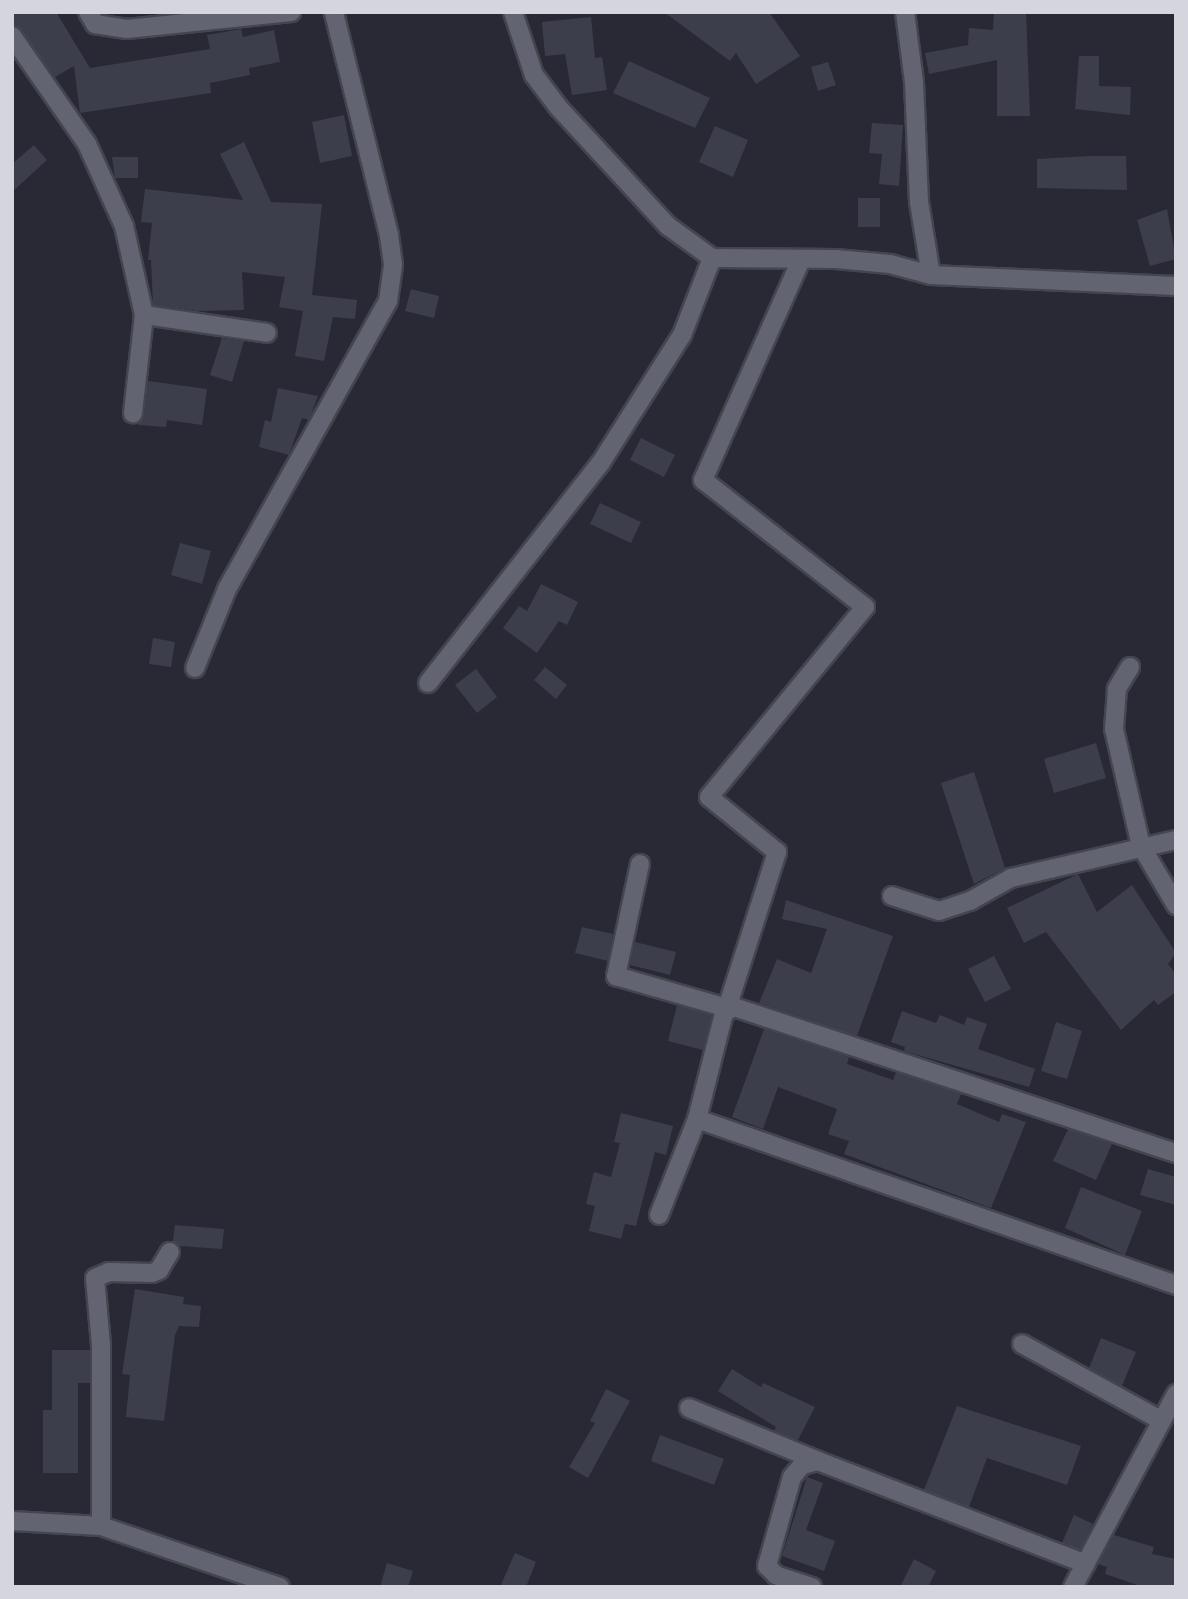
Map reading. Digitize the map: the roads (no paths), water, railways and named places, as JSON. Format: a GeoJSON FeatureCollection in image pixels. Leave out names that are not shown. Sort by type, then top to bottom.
{"type":"FeatureCollection","features":[{"type":"Feature","properties":{"kind":"street"},"geometry":{"type":"LineString","coordinates":[[88,12],[95,23],[127,29],[291,12]]}},
{"type":"Feature","properties":{"kind":"street"},"geometry":{"type":"LineString","coordinates":[[195,668],[227,589],[388,302],[393,264],[389,235],[334,12]]}},
{"type":"Feature","properties":{"kind":"street"},"geometry":{"type":"LineString","coordinates":[[513,12],[534,75],[559,108],[668,226],[712,258],[890,264],[931,275],[1176,286]]}},
{"type":"Feature","properties":{"kind":"street"},"geometry":{"type":"LineString","coordinates":[[905,12],[914,82],[919,202],[931,275]]}},
{"type":"Feature","properties":{"kind":"street"},"geometry":{"type":"LineString","coordinates":[[12,36],[95,157],[124,226],[144,316],[133,413]]}},
{"type":"Feature","properties":{"kind":"street"},"geometry":{"type":"LineString","coordinates":[[428,683],[600,464],[682,335],[712,258]]}},
{"type":"Feature","properties":{"kind":"street"},"geometry":{"type":"LineString","coordinates":[[659,1216],[697,1119],[727,1008],[777,852],[709,797],[864,607],[703,480],[801,260]]}},
{"type":"Feature","properties":{"kind":"street"},"geometry":{"type":"LineString","coordinates":[[144,316],[267,333]]}},
{"type":"Feature","properties":{"kind":"street"},"geometry":{"type":"LineString","coordinates":[[1130,667],[1117,689],[1114,729],[1141,846],[1176,905]]}},
{"type":"Feature","properties":{"kind":"street"},"geometry":{"type":"LineString","coordinates":[[892,896],[921,909],[948,909],[1011,878],[1176,840]]}},
{"type":"Feature","properties":{"kind":"street"},"geometry":{"type":"LineString","coordinates":[[640,864],[616,976],[727,1008],[1176,1153]]}},
{"type":"Feature","properties":{"kind":"street"},"geometry":{"type":"LineString","coordinates":[[697,1119],[1176,1285]]}},
{"type":"Feature","properties":{"kind":"street"},"geometry":{"type":"LineString","coordinates":[[101,1526],[101,1345],[95,1278],[109,1272],[152,1273],[159,1270],[170,1252]]}},
{"type":"Feature","properties":{"kind":"street"},"geometry":{"type":"LineString","coordinates":[[1022,1344],[1160,1420]]}},
{"type":"Feature","properties":{"kind":"street"},"geometry":{"type":"LineString","coordinates":[[1073,1587],[1176,1394]]}},
{"type":"Feature","properties":{"kind":"street"},"geometry":{"type":"LineString","coordinates":[[689,1408],[817,1461],[1086,1564]]}},
{"type":"Feature","properties":{"kind":"street"},"geometry":{"type":"LineString","coordinates":[[812,1587],[776,1574],[767,1566],[792,1478],[802,1465],[817,1461]]}},
{"type":"Feature","properties":{"kind":"street"},"geometry":{"type":"LineString","coordinates":[[12,1521],[101,1526],[280,1587]]}}]}
